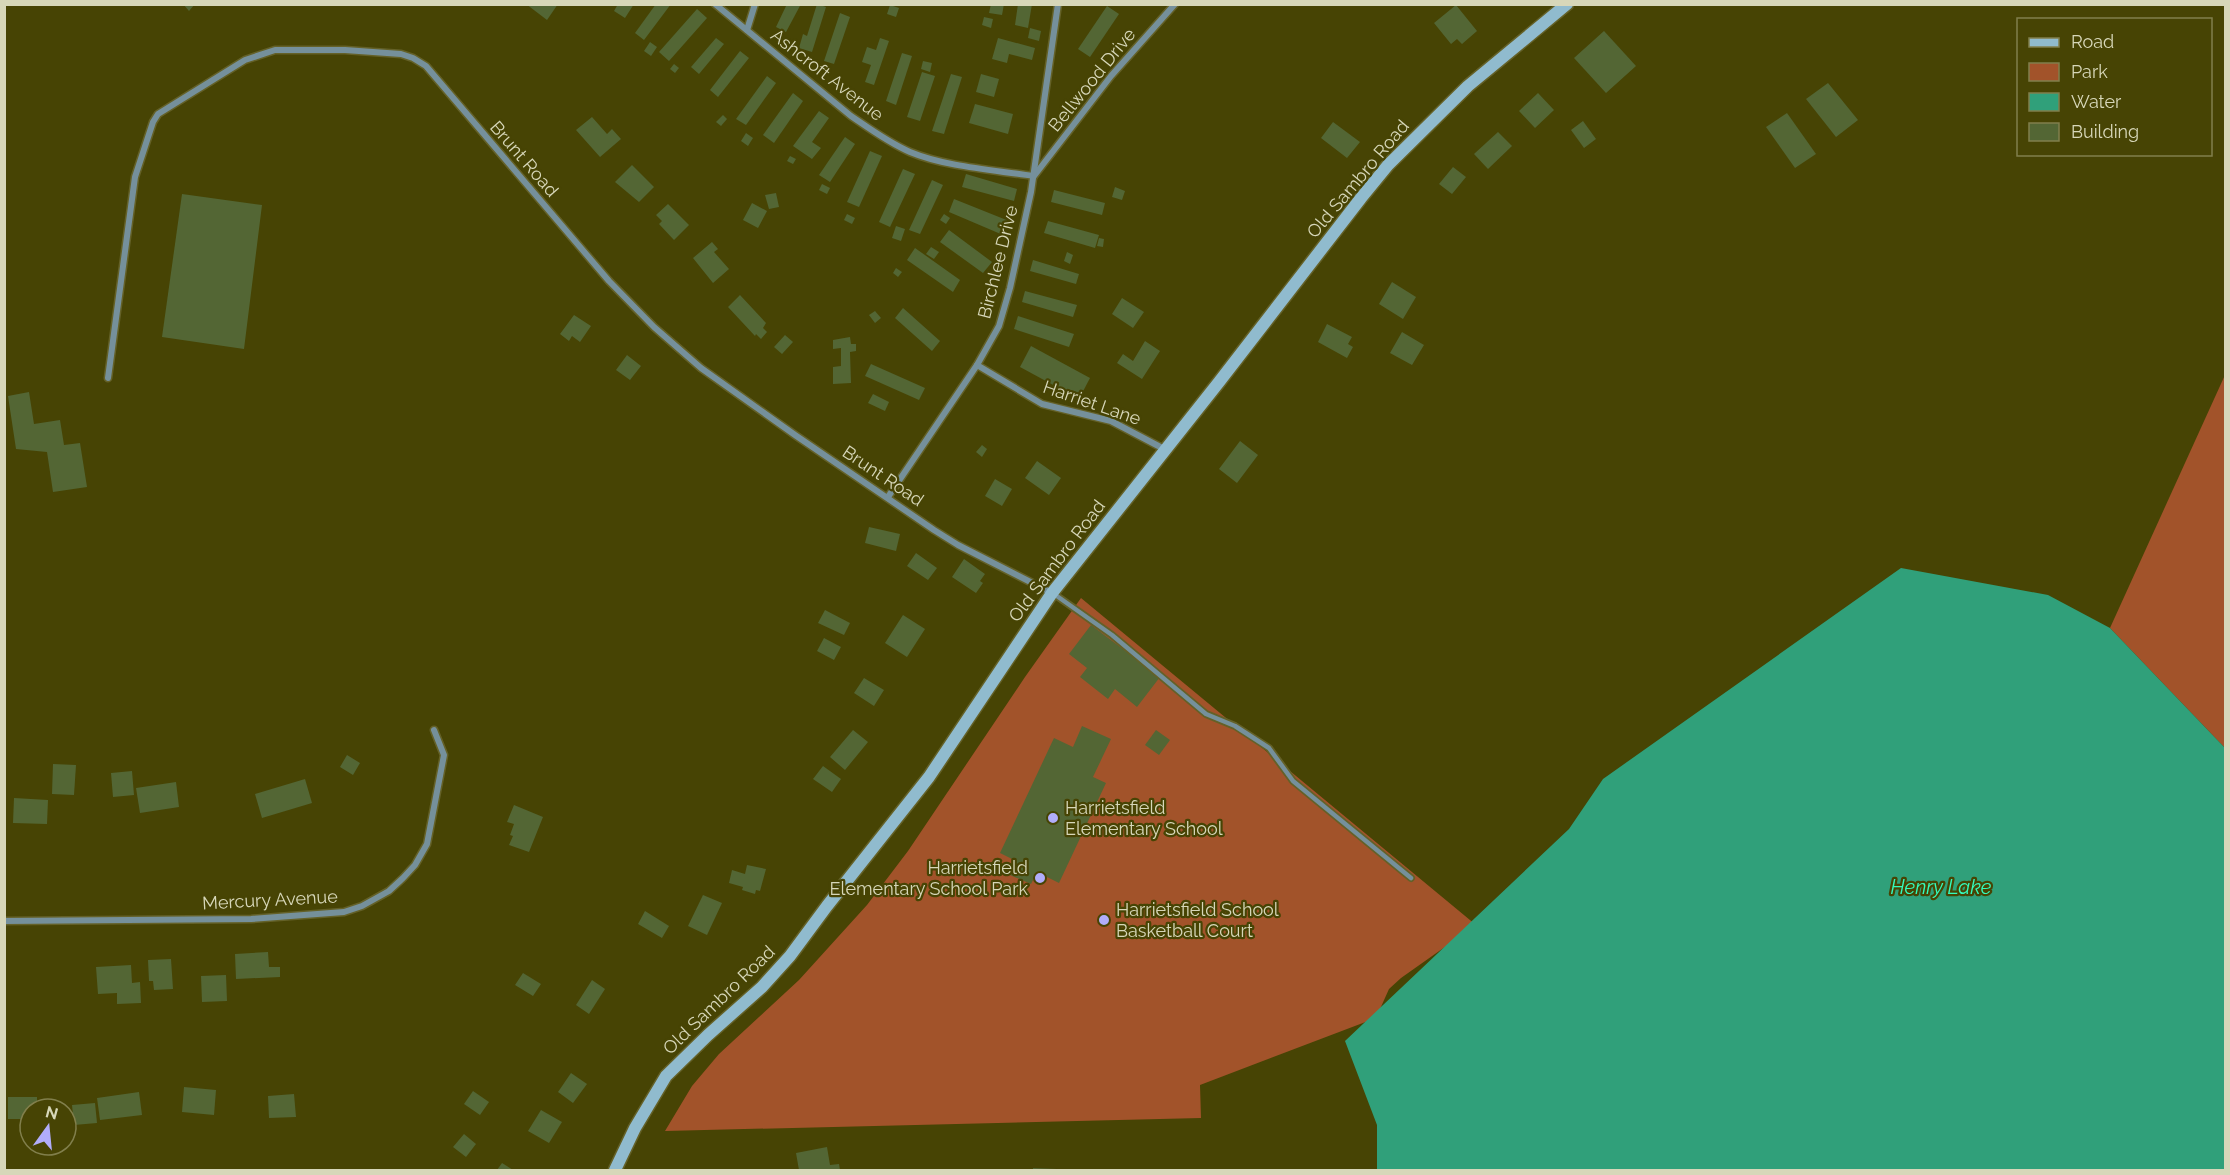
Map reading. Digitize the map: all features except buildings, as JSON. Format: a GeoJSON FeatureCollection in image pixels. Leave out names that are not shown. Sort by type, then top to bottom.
{"type":"FeatureCollection","features":[{"type":"Feature","properties":{"kind":"main road","name":"Old Sambro Road"},"geometry":{"type":"LineString","coordinates":[[615,1170],[635,1128],[666,1076],[762,987],[790,956],[929,777],[1052,593],[1361,198],[1388,165],[1468,86],[1568,4]]}},
{"type":"Feature","properties":{"kind":"street","name":"Ashcroft Avenue"},"geometry":{"type":"LineString","coordinates":[[715,4],[851,116],[874,132],[911,152],[944,162],[1033,176]]}},
{"type":"Feature","properties":{"kind":"street"},"geometry":{"type":"LineString","coordinates":[[747,30],[755,4]]}},
{"type":"Feature","properties":{"kind":"street","name":"Birchlee Drive"},"geometry":{"type":"LineString","coordinates":[[888,497],[977,365],[999,326],[1033,176],[1058,4]]}},
{"type":"Feature","properties":{"kind":"street","name":"Bellwood Drive"},"geometry":{"type":"LineString","coordinates":[[1033,176],[1111,76],[1175,4]]}},
{"type":"Feature","properties":{"kind":"street","name":"Brunt Road"},"geometry":{"type":"LineString","coordinates":[[108,378],[135,177],[144,143],[158,114],[245,60],[265,52],[345,50],[401,54],[426,66],[609,281],[654,327],[701,368],[795,435],[958,544],[1052,593]]}},
{"type":"Feature","properties":{"kind":"street","name":"Harriet Lane"},"geometry":{"type":"LineString","coordinates":[[977,365],[1042,404],[1110,421],[1166,450]]}},
{"type":"Feature","properties":{"kind":"street","name":"Mercury Avenue"},"geometry":{"type":"LineString","coordinates":[[4,921],[251,919],[344,912],[362,906],[389,891],[403,878],[415,866],[427,844],[444,754],[434,730]]}},
{"type":"Feature","properties":{"kind":"lane"},"geometry":{"type":"LineString","coordinates":[[1052,593],[1112,635],[1206,714],[1235,726],[1269,748],[1293,781],[1411,878]]}},
{"type":"Feature","properties":{"kind":"green space"},"geometry":{"type":"Polygon","coordinates":[[[2225,375],[2225,748],[2110,628],[2225,375]]]}},
{"type":"Feature","properties":{"kind":"green space","name":"Harrietsfield Elementary School Park"},"geometry":{"type":"Polygon","coordinates":[[[1081,598],[1476,925],[1389,989],[1376,1018],[1200,1085],[1201,1118],[665,1131],[692,1086],[719,1054],[799,980],[867,905],[908,851],[1081,598]]]}},
{"type":"Feature","properties":{"kind":"water","name":"Henry Lake"},"geometry":{"type":"Polygon","coordinates":[[[1901,568],[2048,595],[2110,628],[2225,748],[2225,1170],[1377,1170],[1377,1125],[1345,1041],[1569,829],[1603,779],[1901,568]]]}},
{"type":"Feature","properties":{"kind":"place","name":"Harrietsfield Elementary School"},"geometry":{"type":"Point","coordinates":[1053,818]}},
{"type":"Feature","properties":{"kind":"place","name":"Harrietsfield Elementary School Park"},"geometry":{"type":"Point","coordinates":[1040,878]}},
{"type":"Feature","properties":{"kind":"place","name":"Harrietsfield School Basketball Court"},"geometry":{"type":"Point","coordinates":[1104,920]}}]}
